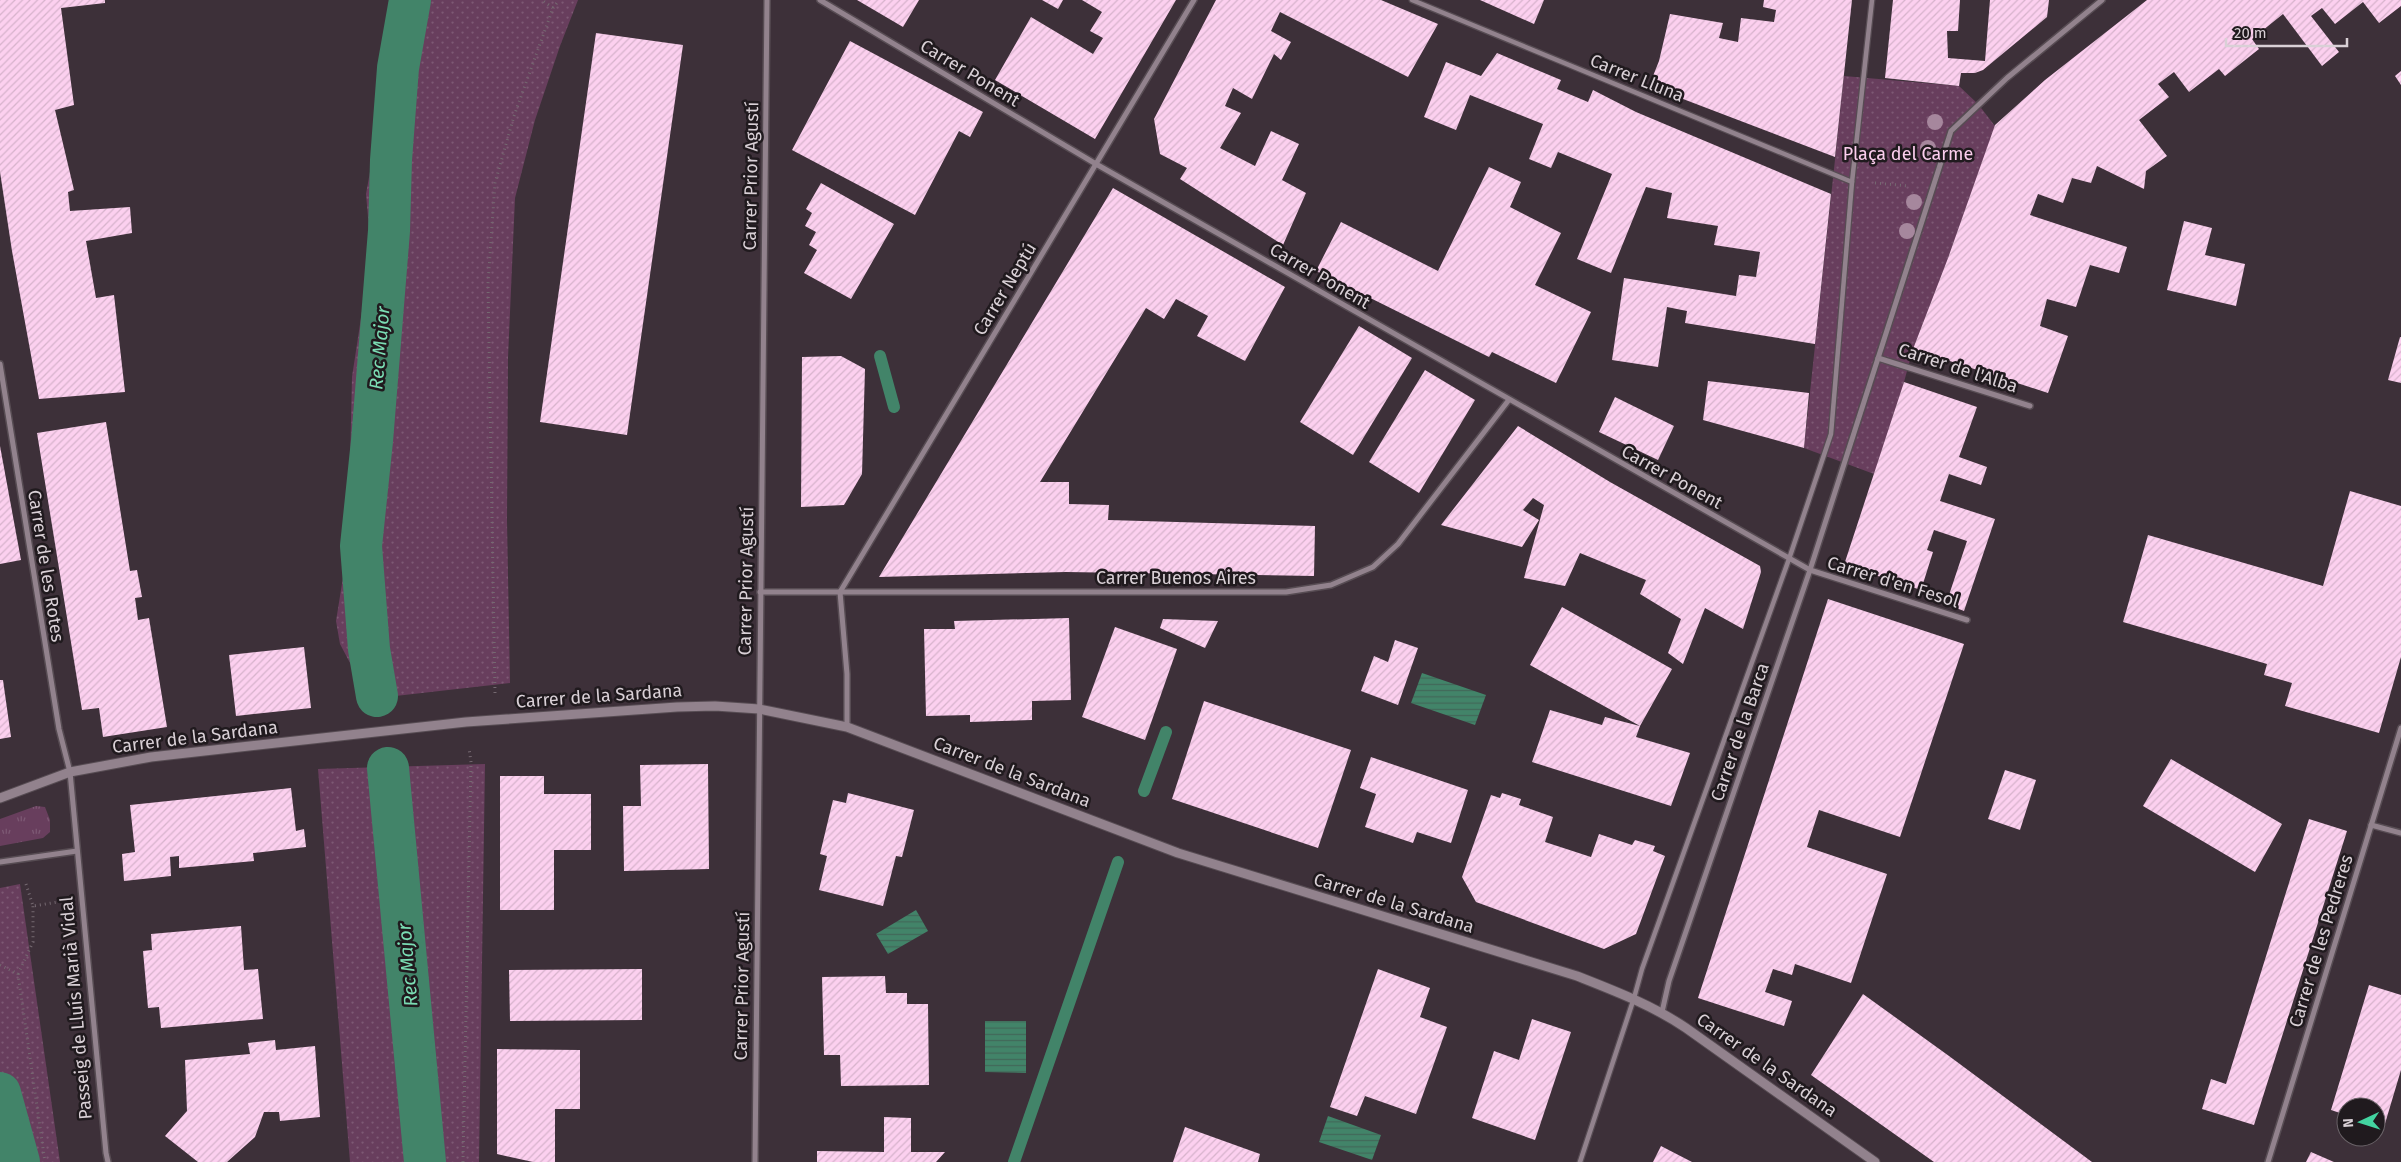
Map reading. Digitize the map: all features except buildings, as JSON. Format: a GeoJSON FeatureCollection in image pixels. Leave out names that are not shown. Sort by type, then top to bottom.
{"type":"FeatureCollection","features":[{"type":"Feature","properties":{"kind":"street","name":"Carrer Prior Agustí"},"geometry":{"type":"LineString","coordinates":[[755,1162],[767,0]]}},
{"type":"Feature","properties":{"kind":"street","name":"Carrer Ponent"},"geometry":{"type":"LineString","coordinates":[[820,0],[1096,164],[1508,401],[1810,570]]}},
{"type":"Feature","properties":{"kind":"street","name":"Carrer Neptú"},"geometry":{"type":"LineString","coordinates":[[840,592],[1194,0]]}},
{"type":"Feature","properties":{"kind":"street","name":"Carrer Lluna"},"geometry":{"type":"LineString","coordinates":[[1412,0],[1852,182]]}},
{"type":"Feature","properties":{"kind":"street"},"geometry":{"type":"LineString","coordinates":[[1580,1162],[1642,969],[1789,559],[1831,434],[1852,182],[1872,0]]}},
{"type":"Feature","properties":{"kind":"street"},"geometry":{"type":"LineString","coordinates":[[1878,358],[1951,131],[2007,78],[2102,0]]}},
{"type":"Feature","properties":{"kind":"street","name":"Carrer de l'Alba"},"geometry":{"type":"LineString","coordinates":[[1878,358],[2030,406]]}},
{"type":"Feature","properties":{"kind":"street","name":"Carrer de la Barca"},"geometry":{"type":"LineString","coordinates":[[1662,1012],[1669,981],[1810,570],[1843,461],[1878,358]]}},
{"type":"Feature","properties":{"kind":"street","name":"Carrer de les Rotes"},"geometry":{"type":"LineString","coordinates":[[0,364],[59,729],[70,772]]}},
{"type":"Feature","properties":{"kind":"street","name":"Carrer Buenos Aires"},"geometry":{"type":"LineString","coordinates":[[760,592],[1286,592],[1331,585],[1373,567],[1398,544],[1508,401]]}},
{"type":"Feature","properties":{"kind":"street","name":"Carrer d'en Fesol"},"geometry":{"type":"LineString","coordinates":[[1810,570],[1967,620]]}},
{"type":"Feature","properties":{"kind":"street"},"geometry":{"type":"LineString","coordinates":[[840,592],[847,674],[847,727]]}},
{"type":"Feature","properties":{"kind":"street","name":"Carrer de la Sardana"},"geometry":{"type":"LineString","coordinates":[[70,772],[151,757],[466,722],[677,707],[759,708],[847,727],[1178,852],[1577,976],[1634,998],[1662,1012],[1875,1162]]}},
{"type":"Feature","properties":{"kind":"street","name":"Carrer de les Pedreres"},"geometry":{"type":"LineString","coordinates":[[2268,1162],[2401,728]]}},
{"type":"Feature","properties":{"kind":"street"},"geometry":{"type":"LineString","coordinates":[[0,798],[70,772]]}},
{"type":"Feature","properties":{"kind":"street","name":"Passeig de Lluís Marià Vidal"},"geometry":{"type":"LineString","coordinates":[[70,772],[108,1162]]}},
{"type":"Feature","properties":{"kind":"street"},"geometry":{"type":"LineString","coordinates":[[2371,825],[2401,833]]}},
{"type":"Feature","properties":{"kind":"street"},"geometry":{"type":"LineString","coordinates":[[0,862],[77,851]]}},
{"type":"Feature","properties":{"kind":"path"},"geometry":{"type":"LineString","coordinates":[[542,0],[553,8]]}},
{"type":"Feature","properties":{"kind":"path"},"geometry":{"type":"LineString","coordinates":[[486,694],[496,693],[488,284],[495,183],[514,116],[553,8],[559,0]]}},
{"type":"Feature","properties":{"kind":"path"},"geometry":{"type":"LineString","coordinates":[[1852,182],[1933,187]]}},
{"type":"Feature","properties":{"kind":"path"},"geometry":{"type":"LineString","coordinates":[[463,1162],[471,762],[466,722]]}},
{"type":"Feature","properties":{"kind":"path"},"geometry":{"type":"LineString","coordinates":[[22,881],[27,884],[33,906],[33,942],[18,974],[45,1162]]}},
{"type":"Feature","properties":{"kind":"path"},"geometry":{"type":"LineString","coordinates":[[33,906],[81,899]]}},
{"type":"Feature","properties":{"kind":"path"},"geometry":{"type":"LineString","coordinates":[[0,965],[18,974]]}},
{"type":"Feature","properties":{"kind":"green space"},"geometry":{"type":"Polygon","coordinates":[[[403,0],[578,0],[535,120],[515,198],[508,358],[507,521],[510,683],[369,699],[340,644],[336,621],[345,565],[349,507],[352,377],[371,252],[366,194],[394,39],[403,0]]]}},
{"type":"Feature","properties":{"kind":"green space","name":"Plaça del Carme"},"geometry":{"type":"Polygon","coordinates":[[[1844,76],[1959,86],[1978,104],[1995,126],[1913,349],[1874,474],[1804,448],[1844,76]]]}},
{"type":"Feature","properties":{"kind":"green space"},"geometry":{"type":"Polygon","coordinates":[[[485,764],[479,1162],[350,1162],[318,769],[485,764]]]}},
{"type":"Feature","properties":{"kind":"green space"},"geometry":{"type":"Polygon","coordinates":[[[36,806],[45,807],[50,820],[50,832],[43,838],[0,846],[0,819],[36,806]]]}},
{"type":"Feature","properties":{"kind":"green space"},"geometry":{"type":"Polygon","coordinates":[[[20,884],[60,1162],[0,1162],[0,888],[20,884]]]}},
{"type":"Feature","properties":{"kind":"shaded area"},"geometry":{"type":"Polygon","coordinates":[[[1422,673],[1486,695],[1475,725],[1411,703],[1422,673]]]}},
{"type":"Feature","properties":{"kind":"shaded area"},"geometry":{"type":"Polygon","coordinates":[[[916,910],[928,931],[888,954],[876,934],[916,910]]]}},
{"type":"Feature","properties":{"kind":"shaded area"},"geometry":{"type":"Polygon","coordinates":[[[985,1021],[1026,1021],[1026,1073],[985,1072],[985,1021]]]}},
{"type":"Feature","properties":{"kind":"shaded area"},"geometry":{"type":"Polygon","coordinates":[[[1328,1116],[1381,1135],[1372,1160],[1319,1142],[1328,1116]]]}},
{"type":"Feature","properties":{"kind":"waterway","name":"Rec Major"},"geometry":{"type":"LineString","coordinates":[[377,696],[369,649],[361,546],[372,441],[389,231],[391,160],[398,68],[410,0]]}},
{"type":"Feature","properties":{"kind":"waterway"},"geometry":{"type":"LineString","coordinates":[[880,356],[894,407]]}},
{"type":"Feature","properties":{"kind":"waterway"},"geometry":{"type":"LineString","coordinates":[[1144,791],[1166,732]]}},
{"type":"Feature","properties":{"kind":"waterway","name":"Rec Major"},"geometry":{"type":"LineString","coordinates":[[388,768],[425,1162]]}},
{"type":"Feature","properties":{"kind":"waterway"},"geometry":{"type":"LineString","coordinates":[[1014,1162],[1118,862]]}},
{"type":"Feature","properties":{"kind":"waterway"},"geometry":{"type":"LineString","coordinates":[[0,1093],[19,1162]]}}]}
